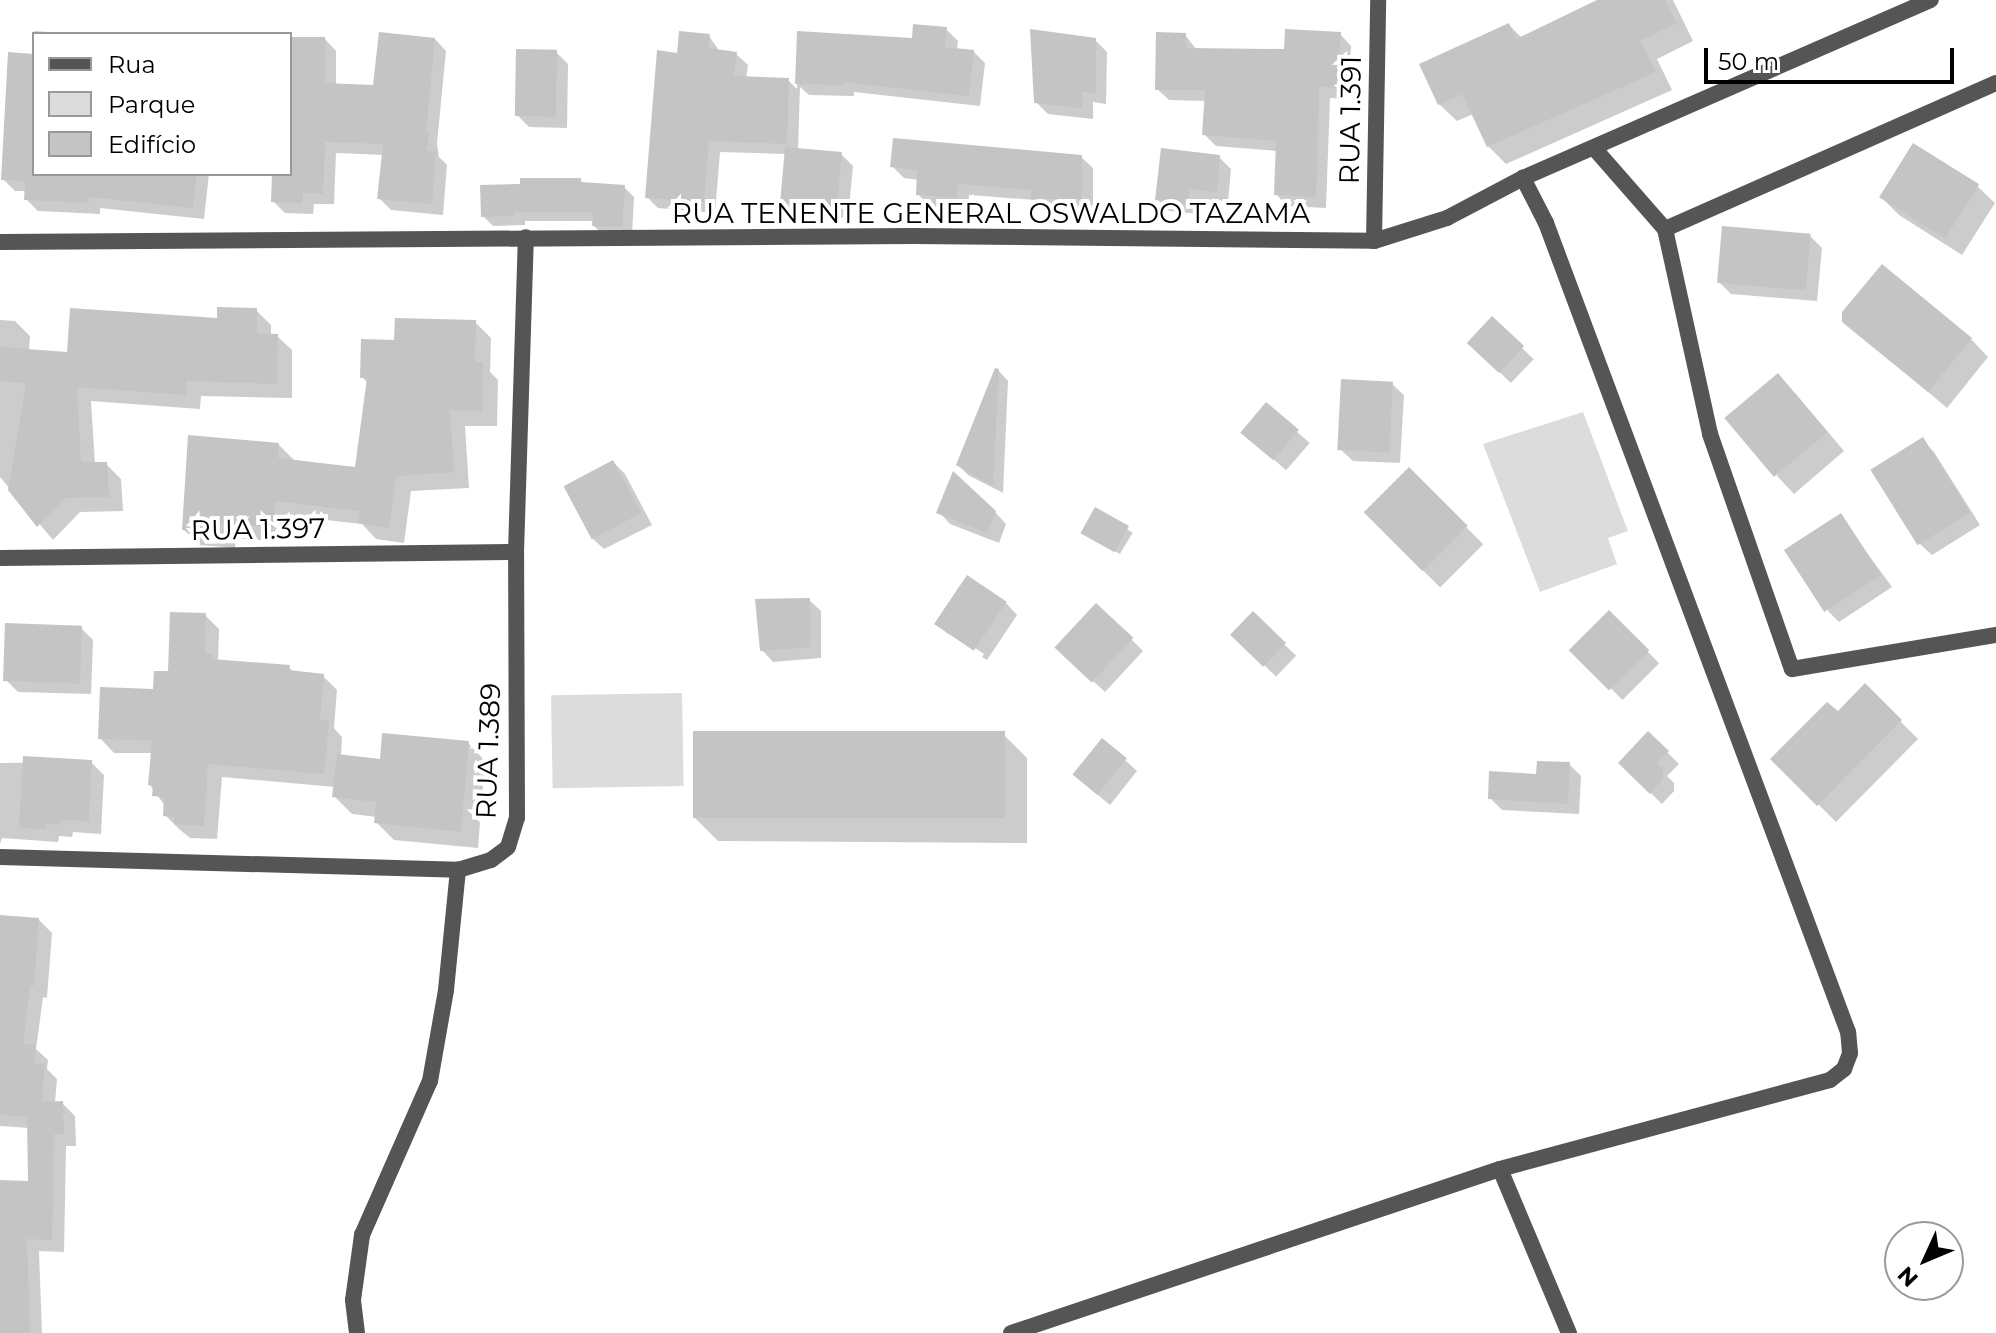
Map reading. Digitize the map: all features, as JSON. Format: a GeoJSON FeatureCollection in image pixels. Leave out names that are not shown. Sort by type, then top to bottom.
{"type":"FeatureCollection","features":[{"type":"Feature","properties":{"kind":"street","name":"RUA 1.391"},"geometry":{"type":"LineString","coordinates":[[1374,241],[1378,0]]}},
{"type":"Feature","properties":{"kind":"street","name":"RUA TENENTE GENERAL OSWALDO TAZAMA"},"geometry":{"type":"LineString","coordinates":[[0,242],[914,236],[1374,241],[1447,218],[1523,178],[1931,0]]}},
{"type":"Feature","properties":{"kind":"street"},"geometry":{"type":"LineString","coordinates":[[1665,229],[1996,83]]}},
{"type":"Feature","properties":{"kind":"street"},"geometry":{"type":"LineString","coordinates":[[1594,148],[1665,229],[1710,434],[1792,669],[1996,635]]}},
{"type":"Feature","properties":{"kind":"street"},"geometry":{"type":"LineString","coordinates":[[1011,1333],[1500,1169],[1830,1080],[1844,1069],[1850,1053],[1848,1032],[1546,223],[1523,178]]}},
{"type":"Feature","properties":{"kind":"street","name":"RUA 1.389"},"geometry":{"type":"LineString","coordinates":[[0,857],[458,870],[491,860],[508,847],[517,818],[516,552],[526,237]]}},
{"type":"Feature","properties":{"kind":"street","name":"RUA 1.397"},"geometry":{"type":"LineString","coordinates":[[0,558],[516,552]]}},
{"type":"Feature","properties":{"kind":"street"},"geometry":{"type":"LineString","coordinates":[[357,1333],[353,1300],[362,1235],[430,1081],[446,990],[458,870]]}},
{"type":"Feature","properties":{"kind":"street"},"geometry":{"type":"LineString","coordinates":[[1500,1169],[1569,1333]]}},
{"type":"Feature","properties":{"kind":"green space"},"geometry":{"type":"Polygon","coordinates":[[[1583,412],[1628,531],[1608,538],[1617,564],[1540,592],[1483,444],[1583,412]]]}},
{"type":"Feature","properties":{"kind":"green space"},"geometry":{"type":"Polygon","coordinates":[[[682,693],[684,786],[553,788],[551,695],[682,693]]]}},
{"type":"Feature","properties":{"kind":"building"},"geometry":{"type":"Polygon","coordinates":[[[1597,0],[1665,0],[1677,23],[1640,41],[1656,72],[1487,147],[1462,94],[1438,105],[1419,64],[1509,23],[1516,39],[1597,0]]]}},
{"type":"Feature","properties":{"kind":"building"},"geometry":{"type":"Polygon","coordinates":[[[913,24],[947,27],[945,47],[974,50],[969,96],[843,82],[843,85],[795,84],[797,31],[912,38],[913,24]]]}},
{"type":"Feature","properties":{"kind":"building"},"geometry":{"type":"Polygon","coordinates":[[[1030,29],[1096,38],[1096,93],[1082,92],[1082,108],[1034,103],[1030,29]]]}},
{"type":"Feature","properties":{"kind":"building"},"geometry":{"type":"Polygon","coordinates":[[[1285,29],[1341,32],[1337,88],[1319,87],[1316,197],[1274,195],[1276,141],[1202,135],[1205,90],[1155,90],[1156,32],[1186,33],[1186,48],[1284,49],[1285,29]]]}},
{"type":"Feature","properties":{"kind":"building"},"geometry":{"type":"Polygon","coordinates":[[[679,31],[710,34],[708,48],[737,52],[734,76],[789,78],[787,144],[709,141],[704,202],[645,198],[657,50],[677,53],[679,31]]]}},
{"type":"Feature","properties":{"kind":"building"},"geometry":{"type":"Polygon","coordinates":[[[379,32],[435,38],[426,132],[429,133],[427,151],[436,151],[432,204],[377,199],[383,144],[325,142],[323,194],[303,193],[302,203],[271,202],[272,176],[292,176],[292,37],[325,37],[325,83],[373,85],[379,32]]]}},
{"type":"Feature","properties":{"kind":"building"},"geometry":{"type":"Polygon","coordinates":[[[516,49],[557,50],[556,117],[515,116],[516,49]]]}},
{"type":"Feature","properties":{"kind":"building"},"geometry":{"type":"Polygon","coordinates":[[[8,52],[32,54],[32,176],[197,176],[193,208],[89,197],[89,203],[24,200],[25,181],[1,180],[8,52]]]}},
{"type":"Feature","properties":{"kind":"building"},"geometry":{"type":"Polygon","coordinates":[[[893,138],[1082,155],[1082,199],[1030,199],[1031,190],[958,184],[957,198],[916,195],[917,170],[890,167],[893,138]]]}},
{"type":"Feature","properties":{"kind":"building"},"geometry":{"type":"Polygon","coordinates":[[[1913,143],[1979,184],[1945,239],[1879,197],[1913,143]]]}},
{"type":"Feature","properties":{"kind":"building"},"geometry":{"type":"Polygon","coordinates":[[[785,147],[842,152],[837,208],[780,203],[785,147]]]}},
{"type":"Feature","properties":{"kind":"building"},"geometry":{"type":"Polygon","coordinates":[[[1161,148],[1220,155],[1217,192],[1190,189],[1188,204],[1155,200],[1161,148]]]}},
{"type":"Feature","properties":{"kind":"building"},"geometry":{"type":"Polygon","coordinates":[[[520,178],[581,178],[581,182],[625,185],[622,227],[592,226],[593,212],[515,212],[515,216],[481,217],[480,185],[520,184],[520,178]]]}},
{"type":"Feature","properties":{"kind":"building"},"geometry":{"type":"Polygon","coordinates":[[[1722,226],[1811,234],[1806,291],[1717,283],[1722,226]]]}},
{"type":"Feature","properties":{"kind":"building"},"geometry":{"type":"Polygon","coordinates":[[[1882,264],[1972,338],[1928,392],[1842,322],[1842,312],[1882,264]]]}},
{"type":"Feature","properties":{"kind":"building"},"geometry":{"type":"Polygon","coordinates":[[[217,307],[257,308],[257,333],[278,334],[277,384],[186,381],[186,395],[77,387],[81,462],[107,462],[109,497],[65,498],[37,527],[8,490],[26,383],[0,381],[0,347],[67,352],[70,308],[217,318],[217,307]]]}},
{"type":"Feature","properties":{"kind":"building"},"geometry":{"type":"Polygon","coordinates":[[[1492,316],[1524,346],[1499,373],[1467,343],[1492,316]]]}},
{"type":"Feature","properties":{"kind":"building"},"geometry":{"type":"Polygon","coordinates":[[[395,318],[476,320],[475,362],[483,362],[482,411],[450,410],[454,472],[396,476],[389,528],[358,523],[360,511],[275,501],[273,527],[221,523],[220,533],[182,530],[188,435],[279,443],[278,458],[355,467],[367,378],[360,378],[361,339],[394,340],[395,318]]]}},
{"type":"Feature","properties":{"kind":"building"},"geometry":{"type":"Polygon","coordinates":[[[995,368],[999,369],[993,486],[956,465],[995,368]]]}},
{"type":"Feature","properties":{"kind":"building"},"geometry":{"type":"Polygon","coordinates":[[[1778,373],[1827,432],[1774,477],[1724,418],[1778,373]]]}},
{"type":"Feature","properties":{"kind":"building"},"geometry":{"type":"Polygon","coordinates":[[[1341,379],[1393,382],[1389,453],[1337,450],[1341,379]]]}},
{"type":"Feature","properties":{"kind":"building"},"geometry":{"type":"Polygon","coordinates":[[[1266,402],[1299,430],[1273,460],[1240,433],[1266,402]]]}},
{"type":"Feature","properties":{"kind":"building"},"geometry":{"type":"Polygon","coordinates":[[[1923,437],[1970,512],[1918,545],[1870,470],[1923,437]]]}},
{"type":"Feature","properties":{"kind":"building"},"geometry":{"type":"Polygon","coordinates":[[[613,460],[641,513],[592,539],[564,486],[613,460]]]}},
{"type":"Feature","properties":{"kind":"building"},"geometry":{"type":"Polygon","coordinates":[[[1409,467],[1468,526],[1422,571],[1364,512],[1409,467]]]}},
{"type":"Feature","properties":{"kind":"building"},"geometry":{"type":"Polygon","coordinates":[[[953,471],[996,511],[987,533],[936,513],[953,471]]]}},
{"type":"Feature","properties":{"kind":"building"},"geometry":{"type":"Polygon","coordinates":[[[1095,507],[1129,526],[1115,552],[1080,533],[1095,507]]]}},
{"type":"Feature","properties":{"kind":"building"},"geometry":{"type":"Polygon","coordinates":[[[1841,513],[1881,575],[1824,612],[1784,550],[1841,513]]]}},
{"type":"Feature","properties":{"kind":"building"},"geometry":{"type":"Polygon","coordinates":[[[967,575],[1007,602],[974,651],[934,624],[967,575]]]}},
{"type":"Feature","properties":{"kind":"building"},"geometry":{"type":"Polygon","coordinates":[[[810,598],[810,647],[760,651],[755,599],[810,598]]]}},
{"type":"Feature","properties":{"kind":"building"},"geometry":{"type":"Polygon","coordinates":[[[1096,603],[1133,638],[1092,682],[1054,648],[1096,603]]]}},
{"type":"Feature","properties":{"kind":"building"},"geometry":{"type":"Polygon","coordinates":[[[1609,610],[1649,650],[1609,691],[1569,650],[1609,610]]]}},
{"type":"Feature","properties":{"kind":"building"},"geometry":{"type":"Polygon","coordinates":[[[1253,611],[1286,643],[1263,667],[1230,635],[1253,611]]]}},
{"type":"Feature","properties":{"kind":"building"},"geometry":{"type":"Polygon","coordinates":[[[170,612],[206,613],[205,653],[212,654],[212,659],[290,665],[289,670],[324,674],[320,720],[329,721],[324,774],[208,764],[204,826],[174,824],[174,817],[163,816],[164,797],[152,796],[153,786],[148,785],[152,740],[98,739],[100,687],[153,689],[154,671],[168,671],[170,612]]]}},
{"type":"Feature","properties":{"kind":"building"},"geometry":{"type":"Polygon","coordinates":[[[5,623],[82,626],[80,684],[3,681],[5,623]]]}},
{"type":"Feature","properties":{"kind":"building"},"geometry":{"type":"Polygon","coordinates":[[[1865,683],[1902,720],[1817,806],[1770,759],[1827,702],[1838,711],[1865,683]]]}},
{"type":"Feature","properties":{"kind":"building"},"geometry":{"type":"Polygon","coordinates":[[[693,731],[1005,731],[1005,818],[693,818],[693,731]]]}},
{"type":"Feature","properties":{"kind":"building"},"geometry":{"type":"Polygon","coordinates":[[[1648,731],[1669,751],[1657,763],[1663,769],[1663,779],[1650,794],[1618,763],[1648,731]]]}},
{"type":"Feature","properties":{"kind":"building"},"geometry":{"type":"Polygon","coordinates":[[[382,733],[469,741],[461,832],[374,823],[376,802],[332,797],[337,754],[380,759],[382,733]]]}},
{"type":"Feature","properties":{"kind":"building"},"geometry":{"type":"Polygon","coordinates":[[[1102,738],[1127,758],[1097,795],[1072,775],[1102,738]]]}},
{"type":"Feature","properties":{"kind":"building"},"geometry":{"type":"Polygon","coordinates":[[[23,756],[92,760],[89,821],[60,820],[60,825],[46,824],[46,829],[19,828],[23,756]]]}},
{"type":"Feature","properties":{"kind":"building"},"geometry":{"type":"Polygon","coordinates":[[[1537,761],[1570,762],[1568,804],[1488,799],[1489,771],[1536,774],[1537,761]]]}},
{"type":"Feature","properties":{"kind":"building"},"geometry":{"type":"Polygon","coordinates":[[[0,915],[39,918],[34,986],[30,985],[23,1044],[36,1045],[34,1063],[45,1064],[42,1102],[63,1101],[64,1134],[54,1134],[52,1240],[27,1239],[30,1333],[0,1333],[0,1180],[28,1181],[27,1117],[0,1115],[0,915]]]}}]}
